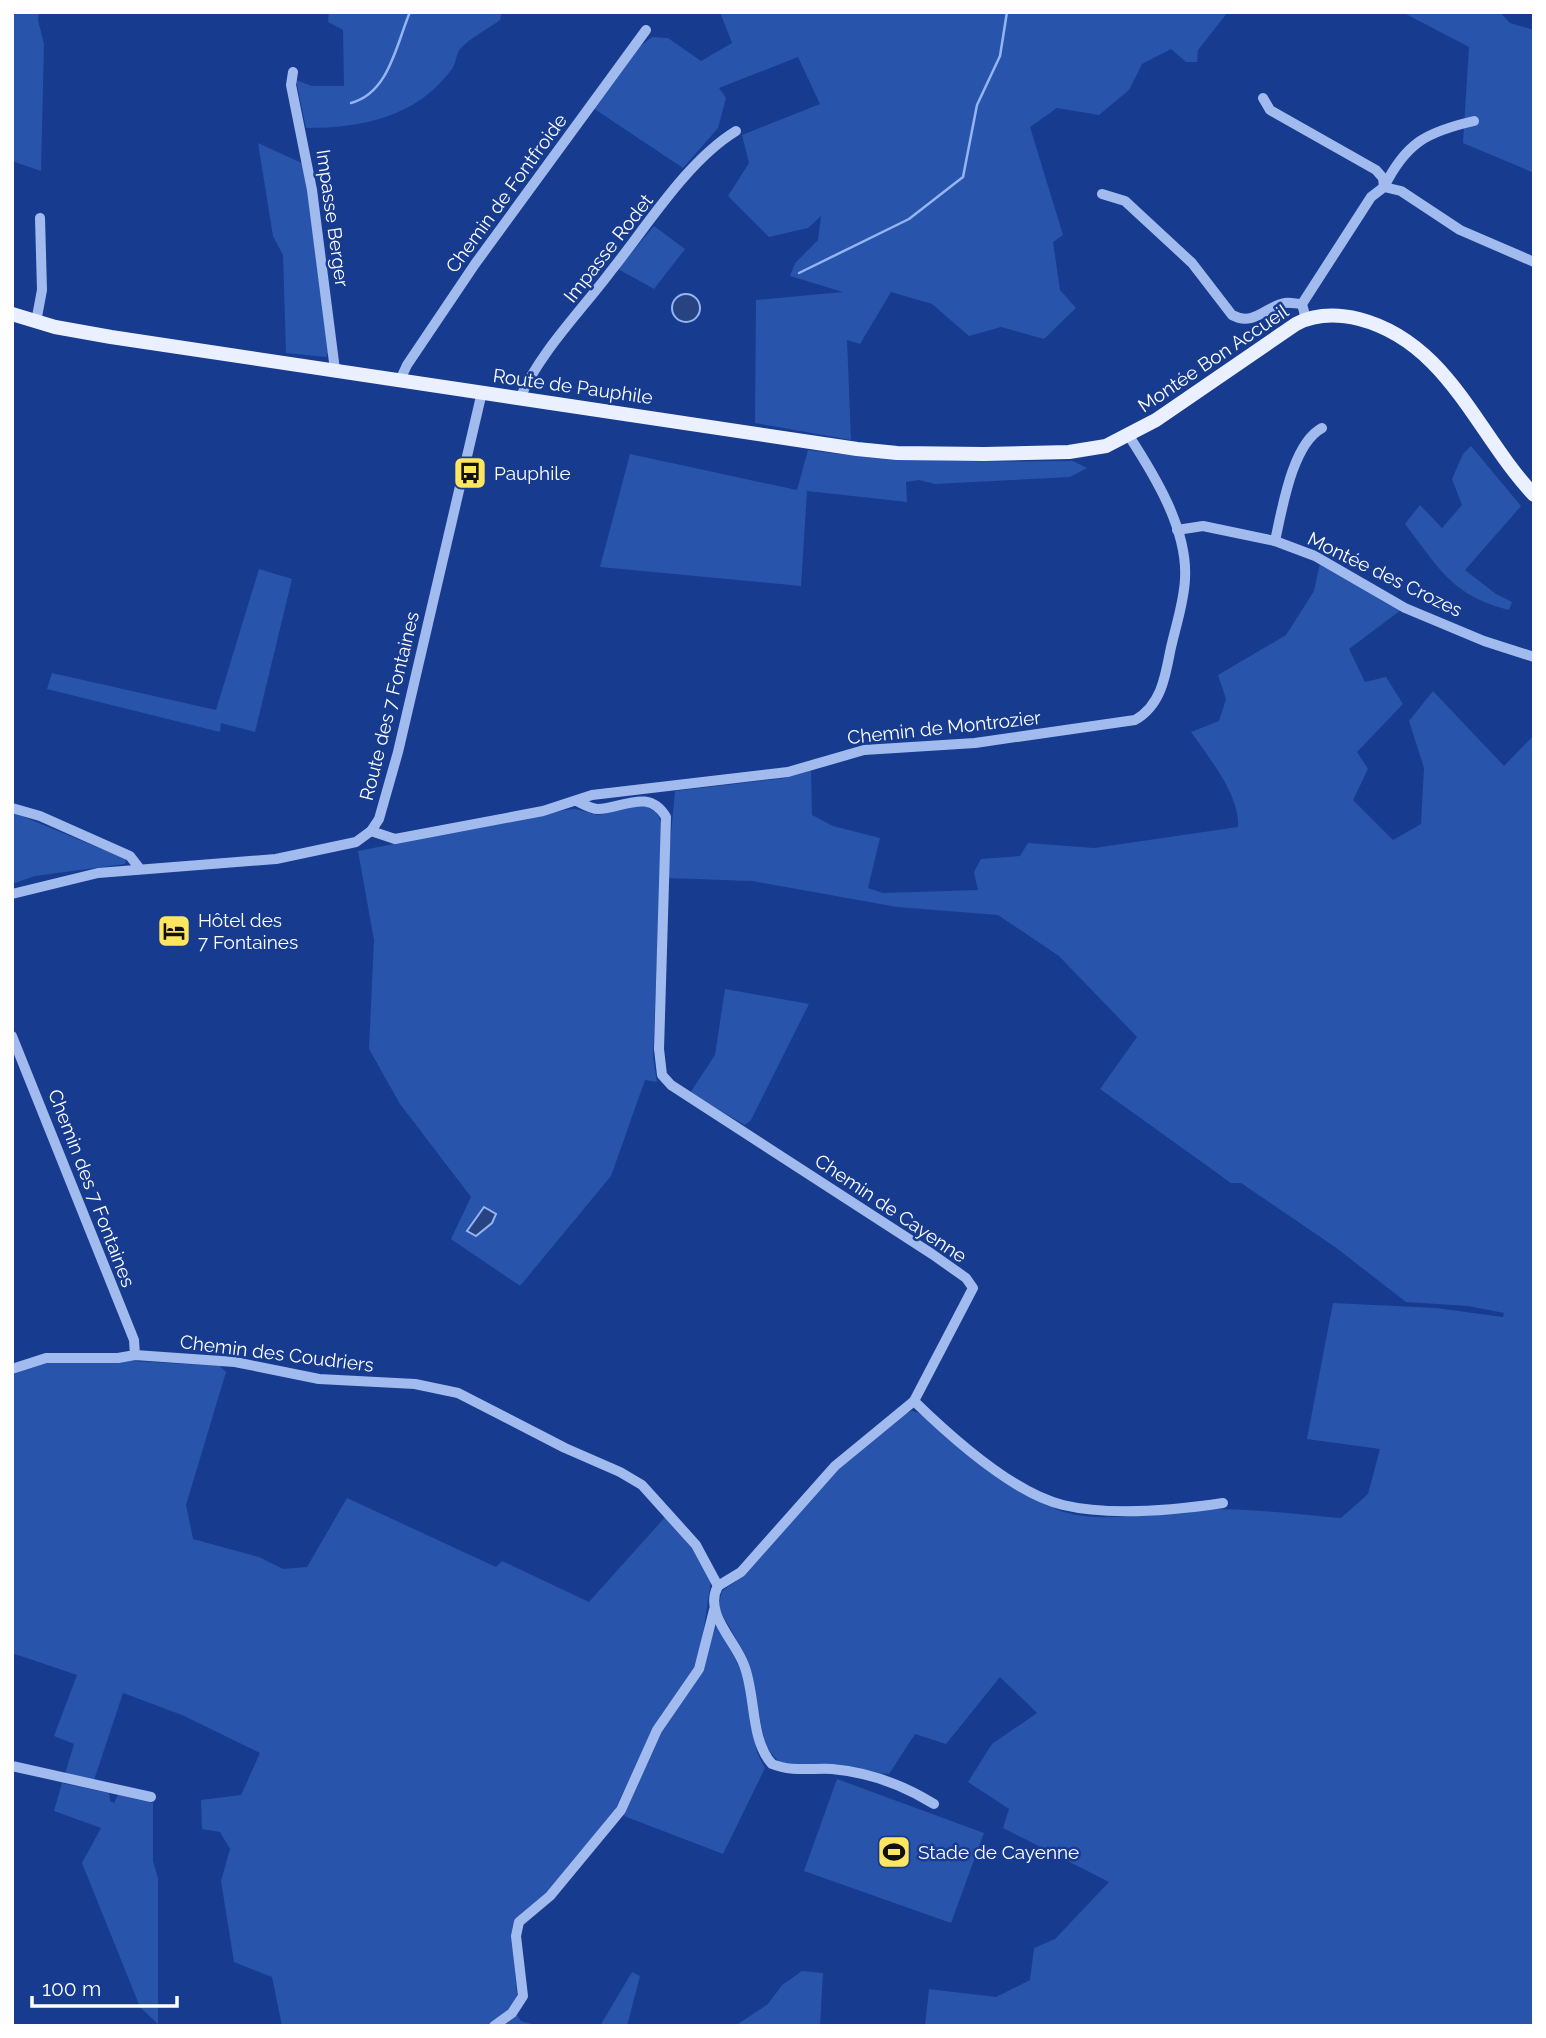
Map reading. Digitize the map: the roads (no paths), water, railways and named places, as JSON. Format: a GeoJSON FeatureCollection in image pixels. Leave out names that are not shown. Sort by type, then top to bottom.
{"type":"FeatureCollection","features":[{"type":"Feature","properties":{"kind":"main road","name":"Route de Pauphile"},"geometry":{"type":"LineString","coordinates":[[12,314],[76,331],[897,453],[1069,452],[1106,446],[1129,436]]}},
{"type":"Feature","properties":{"kind":"main road","name":"Montée Bon Accueil"},"geometry":{"type":"LineString","coordinates":[[1129,436],[1306,319],[1342,316],[1371,322],[1401,337],[1428,356],[1454,386],[1511,469],[1534,495]]}},
{"type":"Feature","properties":{"kind":"street","name":"Chemin de Fontfroide"},"geometry":{"type":"LineString","coordinates":[[400,380],[407,365],[475,264],[646,30]]}},
{"type":"Feature","properties":{"kind":"street","name":"Impasse Berger"},"geometry":{"type":"LineString","coordinates":[[292,72],[291,85],[312,190],[335,370]]}},
{"type":"Feature","properties":{"kind":"street"},"geometry":{"type":"LineString","coordinates":[[1263,98],[1270,110],[1376,170],[1383,178],[1384,187]]}},
{"type":"Feature","properties":{"kind":"street"},"geometry":{"type":"LineString","coordinates":[[1306,319],[1302,304],[1371,197],[1384,187],[1396,164],[1419,139],[1474,121]]}},
{"type":"Feature","properties":{"kind":"street","name":"Impasse Rodet"},"geometry":{"type":"LineString","coordinates":[[520,398],[559,339],[689,173],[720,140],[736,131]]}},
{"type":"Feature","properties":{"kind":"street"},"geometry":{"type":"LineString","coordinates":[[1384,187],[1401,191],[1454,227],[1534,262]]}},
{"type":"Feature","properties":{"kind":"street"},"geometry":{"type":"LineString","coordinates":[[1102,194],[1125,201],[1192,263],[1232,316],[1239,319],[1253,318],[1283,303],[1302,304]]}},
{"type":"Feature","properties":{"kind":"street"},"geometry":{"type":"LineString","coordinates":[[36,322],[42,290],[40,218]]}},
{"type":"Feature","properties":{"kind":"street","name":"Route des 7 Fontaines"},"geometry":{"type":"LineString","coordinates":[[12,894],[63,879],[140,869],[276,859],[356,842],[372,831],[379,818],[398,752],[482,392]]}},
{"type":"Feature","properties":{"kind":"street"},"geometry":{"type":"LineString","coordinates":[[1275,541],[1296,465],[1312,433],[1322,428]]}},
{"type":"Feature","properties":{"kind":"street","name":"Chemin de Montrozier"},"geometry":{"type":"LineString","coordinates":[[372,831],[395,839],[543,811],[592,795],[788,772],[864,750],[975,743],[1135,720],[1147,714],[1155,703],[1166,676],[1185,580],[1183,548],[1142,456],[1129,436]]}},
{"type":"Feature","properties":{"kind":"street","name":"Montée des Crozes"},"geometry":{"type":"LineString","coordinates":[[1177,530],[1203,526],[1275,541],[1315,556],[1405,608],[1484,641],[1534,657]]}},
{"type":"Feature","properties":{"kind":"street","name":"Chemin de Cayenne"},"geometry":{"type":"LineString","coordinates":[[577,801],[597,809],[619,803],[648,802],[660,808],[666,817],[659,1049],[662,1075],[671,1085],[932,1254],[966,1278],[972,1288],[914,1401],[835,1466],[741,1572],[718,1586]]}},
{"type":"Feature","properties":{"kind":"street"},"geometry":{"type":"LineString","coordinates":[[12,808],[50,820],[130,856],[140,869]]}},
{"type":"Feature","properties":{"kind":"street","name":"Chemin des 7 Fontaines"},"geometry":{"type":"LineString","coordinates":[[12,1036],[134,1340],[135,1355]]}},
{"type":"Feature","properties":{"kind":"street","name":"Chemin des Coudriers"},"geometry":{"type":"LineString","coordinates":[[12,1369],[46,1358],[118,1358],[135,1355],[235,1362],[349,1383],[415,1384],[474,1400],[642,1485],[696,1545],[718,1586]]}},
{"type":"Feature","properties":{"kind":"street"},"geometry":{"type":"LineString","coordinates":[[914,1401],[1011,1479],[1062,1504],[1113,1509],[1191,1508],[1223,1503]]}},
{"type":"Feature","properties":{"kind":"street"},"geometry":{"type":"LineString","coordinates":[[718,1586],[712,1601],[714,1610],[746,1669],[762,1750],[772,1764],[792,1769],[830,1769],[867,1775],[906,1788],[934,1804]]}},
{"type":"Feature","properties":{"kind":"street"},"geometry":{"type":"LineString","coordinates":[[494,2026],[512,2013],[523,1996],[516,1936],[519,1922],[550,1896],[621,1810],[657,1730],[699,1669],[714,1610]]}},
{"type":"Feature","properties":{"kind":"street"},"geometry":{"type":"LineString","coordinates":[[12,1766],[151,1797]]}},
{"type":"Feature","properties":{"kind":"waterway"},"geometry":{"type":"LineString","coordinates":[[351,103],[364,98],[383,79],[410,12]]}},
{"type":"Feature","properties":{"kind":"waterway"},"geometry":{"type":"LineString","coordinates":[[799,273],[909,219],[963,177],[977,105],[1000,56],[1007,12]]}},
{"type":"Feature","properties":{"kind":"place","name":"Pauphile"},"geometry":{"type":"Point","coordinates":[470,473]}},
{"type":"Feature","properties":{"kind":"place","name":"Hôtel des 7 Fontaines"},"geometry":{"type":"Point","coordinates":[174,931]}},
{"type":"Feature","properties":{"kind":"place","name":"Stade de Cayenne"},"geometry":{"type":"Point","coordinates":[894,1852]}}]}
